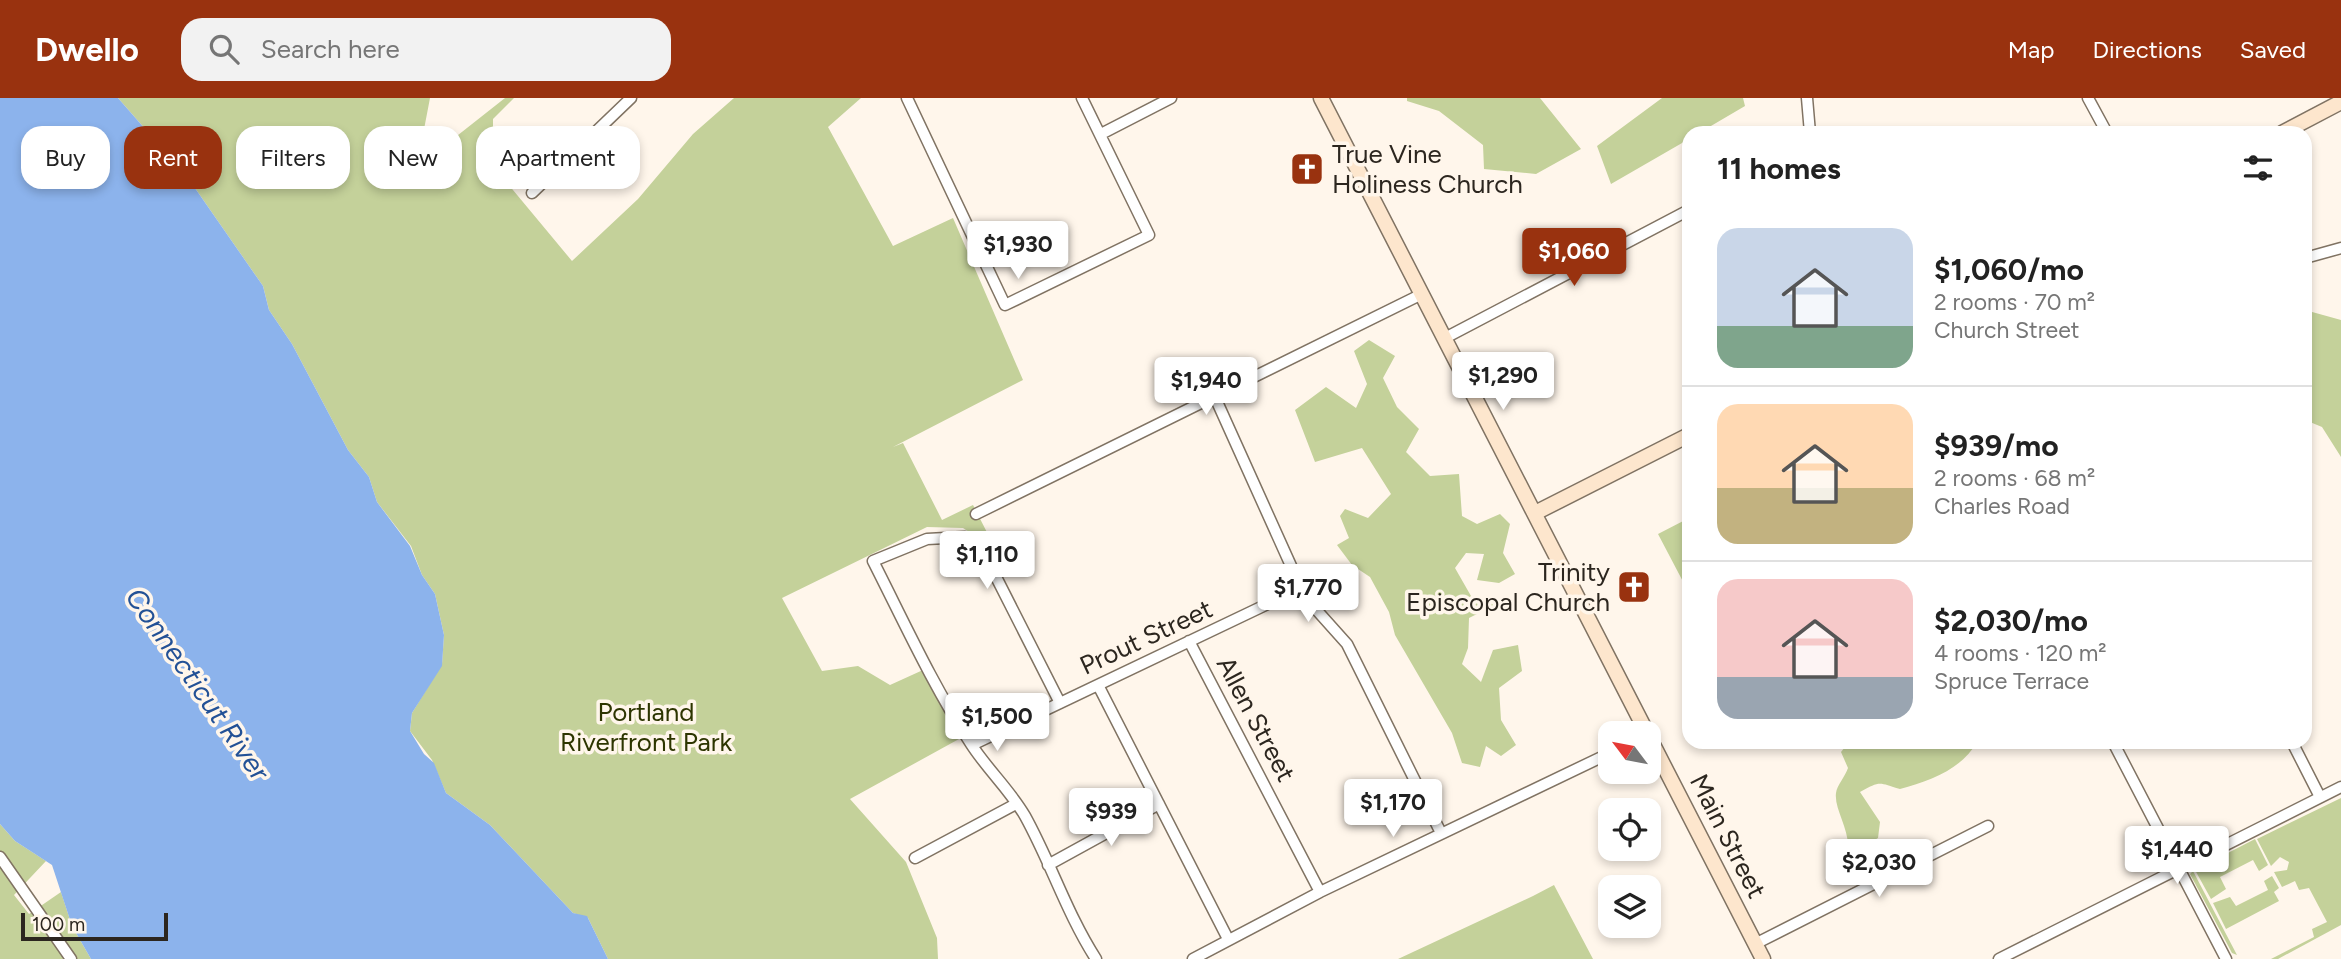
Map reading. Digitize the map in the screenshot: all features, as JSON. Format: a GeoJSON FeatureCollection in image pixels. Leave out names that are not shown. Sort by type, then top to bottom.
{"type":"FeatureCollection","features":[{"type":"Feature","properties":{"kind":"main road","name":"Main Street"},"geometry":{"type":"LineString","coordinates":[[1321,98],[1641,721]]}},
{"type":"Feature","properties":{"kind":"main road"},"geometry":{"type":"LineString","coordinates":[[2295,126],[2341,102]]}},
{"type":"Feature","properties":{"kind":"main road"},"geometry":{"type":"LineString","coordinates":[[1535,513],[1682,439]]}},
{"type":"Feature","properties":{"kind":"main road","name":"Main Street"},"geometry":{"type":"LineString","coordinates":[[1661,760],[1763,959]]}},
{"type":"Feature","properties":{"kind":"street"},"geometry":{"type":"LineString","coordinates":[[532,193],[631,98]]}},
{"type":"Feature","properties":{"kind":"street"},"geometry":{"type":"LineString","coordinates":[[907,98],[1005,305],[1149,235],[1082,98]]}},
{"type":"Feature","properties":{"kind":"street"},"geometry":{"type":"LineString","coordinates":[[1101,134],[1171,98]]}},
{"type":"Feature","properties":{"kind":"street"},"geometry":{"type":"LineString","coordinates":[[1807,98],[1809,126]]}},
{"type":"Feature","properties":{"kind":"street"},"geometry":{"type":"LineString","coordinates":[[2088,98],[2103,126]]}},
{"type":"Feature","properties":{"kind":"street"},"geometry":{"type":"LineString","coordinates":[[1445,338],[1682,214]]}},
{"type":"Feature","properties":{"kind":"street"},"geometry":{"type":"LineString","coordinates":[[2312,256],[2341,248]]}},
{"type":"Feature","properties":{"kind":"street"},"geometry":{"type":"LineString","coordinates":[[976,514],[1422,293]]}},
{"type":"Feature","properties":{"kind":"street"},"geometry":{"type":"LineString","coordinates":[[1214,395],[1301,588],[1347,645],[1441,833]]}},
{"type":"Feature","properties":{"kind":"street"},"geometry":{"type":"LineString","coordinates":[[1060,703],[990,565],[979,549],[965,537],[927,539],[873,561],[943,697],[972,745],[1016,804],[1038,839],[1078,932],[1096,959]]}},
{"type":"Feature","properties":{"kind":"street","name":"Prout Street"},"geometry":{"type":"LineString","coordinates":[[972,745],[1301,588]]}},
{"type":"Feature","properties":{"kind":"street","name":"Allen Street"},"geometry":{"type":"LineString","coordinates":[[1189,641],[1320,892]]}},
{"type":"Feature","properties":{"kind":"street"},"geometry":{"type":"LineString","coordinates":[[1098,685],[1228,939]]}},
{"type":"Feature","properties":{"kind":"street"},"geometry":{"type":"LineString","coordinates":[[2117,749],[2226,959]]}},
{"type":"Feature","properties":{"kind":"street"},"geometry":{"type":"LineString","coordinates":[[2296,749],[2320,797]]}},
{"type":"Feature","properties":{"kind":"street"},"geometry":{"type":"LineString","coordinates":[[1192,959],[1320,892],[1598,759]]}},
{"type":"Feature","properties":{"kind":"street"},"geometry":{"type":"LineString","coordinates":[[1999,959],[2341,787]]}},
{"type":"Feature","properties":{"kind":"street"},"geometry":{"type":"LineString","coordinates":[[915,858],[1016,804]]}},
{"type":"Feature","properties":{"kind":"street"},"geometry":{"type":"LineString","coordinates":[[1048,865],[1159,804]]}},
{"type":"Feature","properties":{"kind":"street"},"geometry":{"type":"LineString","coordinates":[[1755,944],[1988,826]]}},
{"type":"Feature","properties":{"kind":"street"},"geometry":{"type":"LineString","coordinates":[[0,857],[71,959]]}},
{"type":"Feature","properties":{"kind":"green space","name":"Portland Riverfront Park"},"geometry":{"type":"Polygon","coordinates":[[[118,98],[430,98],[425,126],[364,126],[364,189],[462,189],[462,132],[505,98],[514,98],[493,119],[493,126],[476,126],[476,189],[512,189],[572,261],[638,199],[693,134],[734,98],[861,98],[828,127],[893,246],[953,218],[1023,380],[893,447],[903,443],[942,520],[973,505],[996,550],[963,528],[927,527],[782,598],[822,671],[858,666],[890,685],[923,670],[959,739],[850,799],[906,862],[937,938],[938,959],[608,959],[588,918],[573,913],[490,825],[446,793],[432,760],[410,731],[412,713],[442,664],[444,635],[435,594],[422,575],[411,546],[377,502],[369,477],[348,450],[292,344],[269,310],[263,286],[196,189],[222,189],[222,126],[142,126],[118,98]]]}},
{"type":"Feature","properties":{"kind":"green space"},"geometry":{"type":"Polygon","coordinates":[[[1407,98],[1540,98],[1581,149],[1536,174],[1484,169],[1483,145],[1439,111],[1407,101],[1407,98]]]}},
{"type":"Feature","properties":{"kind":"green space"},"geometry":{"type":"Polygon","coordinates":[[[1662,98],[1743,98],[1745,106],[1711,126],[1682,126],[1682,143],[1611,184],[1597,146],[1662,98]]]}},
{"type":"Feature","properties":{"kind":"green space"},"geometry":{"type":"Polygon","coordinates":[[[2312,312],[2341,320],[2341,457],[2322,427],[2312,423],[2312,312]]]}},
{"type":"Feature","properties":{"kind":"green space"},"geometry":{"type":"Polygon","coordinates":[[[1369,340],[1395,356],[1383,378],[1397,407],[1419,429],[1406,452],[1430,476],[1459,474],[1462,516],[1477,524],[1500,514],[1510,524],[1503,553],[1515,574],[1499,583],[1477,580],[1484,554],[1466,553],[1455,568],[1471,596],[1495,605],[1469,618],[1468,648],[1462,664],[1481,682],[1493,650],[1518,645],[1522,671],[1499,688],[1501,720],[1516,745],[1501,756],[1486,746],[1480,767],[1462,763],[1452,733],[1395,635],[1389,612],[1370,577],[1352,565],[1337,545],[1349,538],[1340,516],[1345,509],[1368,518],[1391,494],[1362,448],[1315,462],[1295,410],[1326,387],[1356,408],[1367,384],[1354,351],[1369,340]]]}},
{"type":"Feature","properties":{"kind":"green space"},"geometry":{"type":"Polygon","coordinates":[[[1682,522],[1682,580],[1658,534],[1682,522]]]}},
{"type":"Feature","properties":{"kind":"green space"},"geometry":{"type":"Polygon","coordinates":[[[1843,749],[1972,749],[1954,767],[1934,778],[1900,789],[1880,784],[1860,792],[1880,822],[1878,838],[1856,851],[1848,848],[1837,806],[1837,790],[1848,768],[1841,752],[1843,749]]]}},
{"type":"Feature","properties":{"kind":"green space"},"geometry":{"type":"Polygon","coordinates":[[[2341,798],[2341,925],[2278,959],[2271,959],[2314,937],[2312,929],[2327,922],[2309,888],[2299,890],[2295,881],[2282,887],[2274,872],[2287,870],[2289,862],[2280,857],[2271,866],[2257,839],[2341,798]]]}},
{"type":"Feature","properties":{"kind":"green space"},"geometry":{"type":"Polygon","coordinates":[[[0,824],[15,841],[46,861],[14,895],[29,914],[61,892],[72,926],[91,959],[0,959],[0,824]]]}},
{"type":"Feature","properties":{"kind":"green space"},"geometry":{"type":"Polygon","coordinates":[[[2255,839],[2268,865],[2259,871],[2253,860],[2220,877],[2226,889],[2211,899],[2195,870],[2255,839]]]}},
{"type":"Feature","properties":{"kind":"green space"},"geometry":{"type":"Polygon","coordinates":[[[2193,871],[2237,955],[2232,953],[2190,874],[2193,871]]]}},
{"type":"Feature","properties":{"kind":"green space"},"geometry":{"type":"Polygon","coordinates":[[[2272,876],[2279,888],[2274,892],[2279,901],[2226,929],[2213,903],[2230,897],[2236,906],[2268,890],[2264,881],[2272,876]]]}},
{"type":"Feature","properties":{"kind":"green space"},"geometry":{"type":"Polygon","coordinates":[[[1554,885],[1593,959],[1398,959],[1533,896],[1554,885]]]}},
{"type":"Feature","properties":{"kind":"water","name":"Connecticut River"},"geometry":{"type":"Polygon","coordinates":[[[0,98],[118,98],[142,126],[124,126],[124,189],[196,189],[263,286],[269,310],[292,344],[348,450],[369,477],[377,502],[410,546],[422,575],[435,594],[444,635],[442,666],[412,713],[410,731],[424,754],[434,763],[446,793],[490,825],[573,913],[587,916],[608,959],[91,959],[72,926],[52,865],[15,841],[0,824],[0,98]]]}},
{"type":"Feature","properties":{"kind":"place","name":"True Vine Holiness Church"},"geometry":{"type":"Point","coordinates":[1307,169]}},
{"type":"Feature","properties":{"kind":"place","name":"Trinity Episcopal Church"},"geometry":{"type":"Point","coordinates":[1634,587]}}]}
